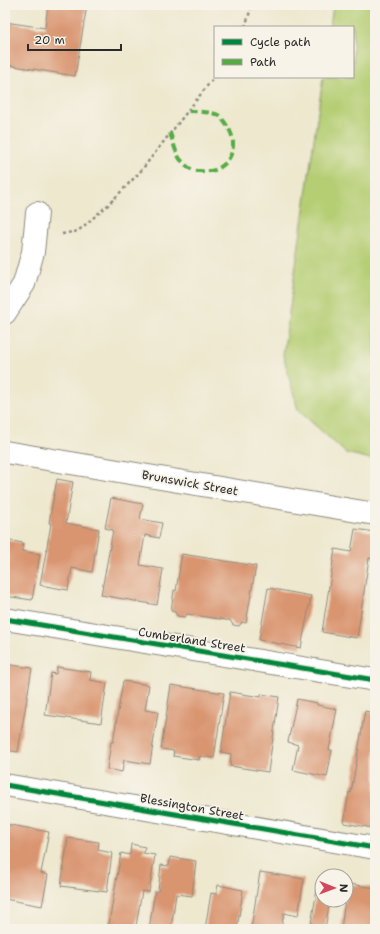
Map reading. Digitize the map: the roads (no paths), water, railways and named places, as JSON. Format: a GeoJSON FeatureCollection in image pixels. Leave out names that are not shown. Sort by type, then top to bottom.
{"type":"FeatureCollection","features":[{"type":"Feature","properties":{"kind":"street"},"geometry":{"type":"LineString","coordinates":[[5,313],[24,284],[33,252],[37,213]]}},
{"type":"Feature","properties":{"kind":"street","name":"Brunswick Street"},"geometry":{"type":"LineString","coordinates":[[5,452],[375,514]]}},
{"type":"Feature","properties":{"kind":"street","name":"Cumberland Street"},"geometry":{"type":"LineString","coordinates":[[5,619],[375,680]]}},
{"type":"Feature","properties":{"kind":"street","name":"Blessington Street"},"geometry":{"type":"LineString","coordinates":[[5,785],[375,848]]}}]}
